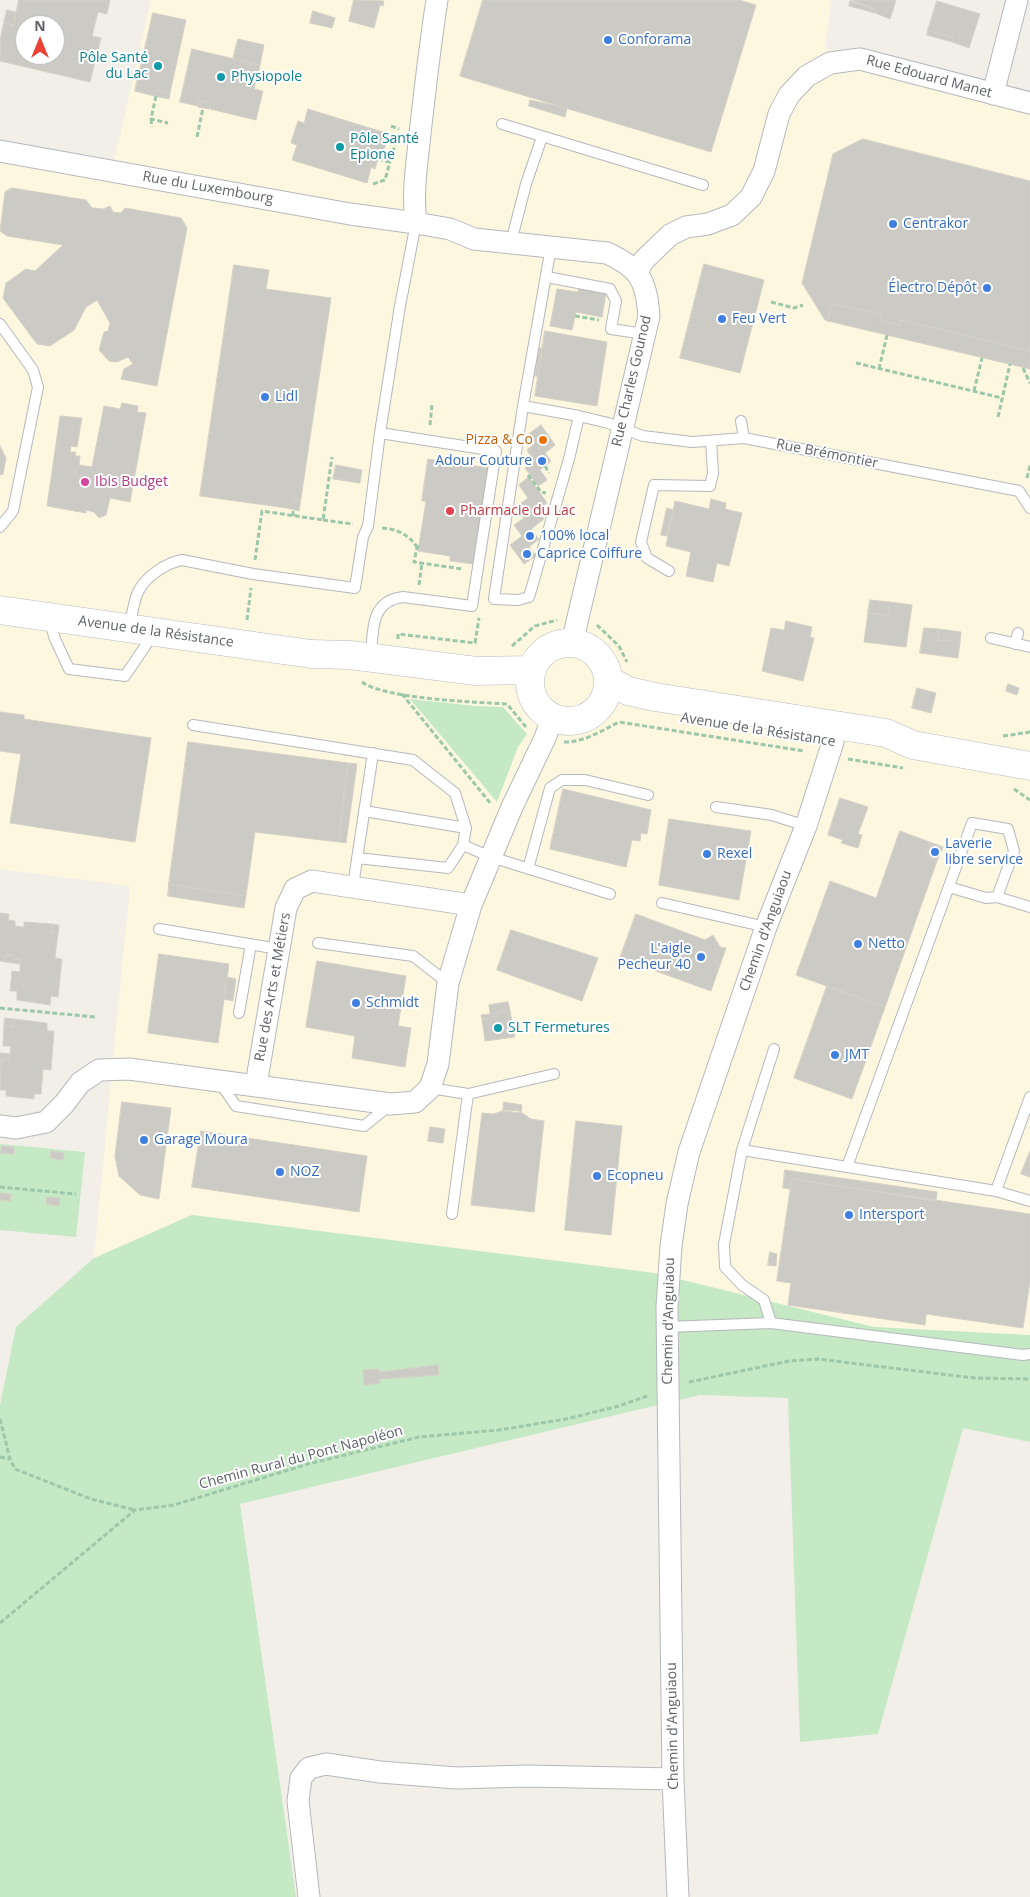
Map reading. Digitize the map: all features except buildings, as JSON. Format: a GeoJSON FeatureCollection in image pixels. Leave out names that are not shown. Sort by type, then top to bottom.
{"type":"FeatureCollection","features":[{"type":"Feature","properties":{"kind":"main road","name":"Avenue de la Résistance"},"geometry":{"type":"LineString","coordinates":[[0,610],[311,654],[371,658],[531,680]]}},
{"type":"Feature","properties":{"kind":"main road"},"geometry":{"type":"LineString","coordinates":[[572,643],[593,651],[604,664],[606,690],[596,710],[587,717],[576,721],[564,721],[547,730],[542,711],[534,701],[531,680],[538,658],[547,649],[559,644],[572,643]]}},
{"type":"Feature","properties":{"kind":"main road","name":"Avenue de la Résistance"},"geometry":{"type":"LineString","coordinates":[[311,654],[329,663],[388,677],[460,686],[531,680]]}},
{"type":"Feature","properties":{"kind":"main road","name":"Avenue de la Résistance"},"geometry":{"type":"LineString","coordinates":[[606,690],[634,709],[833,742],[887,748],[914,745]]}},
{"type":"Feature","properties":{"kind":"main road","name":"Avenue de la Résistance"},"geometry":{"type":"LineString","coordinates":[[606,690],[628,690],[655,697],[886,733],[914,745],[1030,766]]}},
{"type":"Feature","properties":{"kind":"street"},"geometry":{"type":"LineString","coordinates":[[416,223],[414,210],[416,175],[426,74],[437,0]]}},
{"type":"Feature","properties":{"kind":"street"},"geometry":{"type":"LineString","coordinates":[[993,94],[1017,0]]}},
{"type":"Feature","properties":{"kind":"street","name":"Rue Edouard Manet"},"geometry":{"type":"LineString","coordinates":[[636,271],[644,260],[670,235],[686,227],[708,224],[732,215],[751,197],[764,171],[779,114],[789,95],[807,76],[830,63],[860,58],[1030,103]]}},
{"type":"Feature","properties":{"kind":"street","name":"Rue du Luxembourg"},"geometry":{"type":"LineString","coordinates":[[0,151],[350,214],[416,223]]}},
{"type":"Feature","properties":{"kind":"street","name":"Rue Charles Gounod"},"geometry":{"type":"LineString","coordinates":[[416,223],[450,229],[474,239],[607,253],[627,262],[636,271],[648,294],[649,316],[572,643]]}},
{"type":"Feature","properties":{"kind":"street"},"geometry":{"type":"LineString","coordinates":[[0,1126],[16,1128],[46,1122],[64,1104],[80,1083],[99,1070],[129,1069],[391,1104],[416,1102],[430,1088],[438,1064],[448,984],[471,905],[547,730]]}},
{"type":"Feature","properties":{"kind":"street","name":"Chemin d'Anguiaou"},"geometry":{"type":"LineString","coordinates":[[678,1897],[673,1778],[667,1327],[671,1246],[677,1204],[689,1152],[766,927],[806,826],[833,742]]}},
{"type":"Feature","properties":{"kind":"street","name":"Rue des Arts et Métiers"},"geometry":{"type":"LineString","coordinates":[[256,1085],[286,908],[296,890],[312,881],[471,905]]}},
{"type":"Feature","properties":{"kind":"street"},"geometry":{"type":"LineString","coordinates":[[309,1897],[298,1801],[301,1778],[309,1768],[326,1764],[380,1772],[457,1778],[528,1776],[673,1778]]}},
{"type":"Feature","properties":{"kind":"lane"},"geometry":{"type":"LineString","coordinates":[[502,124],[704,185]]}},
{"type":"Feature","properties":{"kind":"lane"},"geometry":{"type":"LineString","coordinates":[[511,242],[526,184],[542,137]]}},
{"type":"Feature","properties":{"kind":"lane"},"geometry":{"type":"LineString","coordinates":[[48,617],[55,639],[69,669],[125,676],[142,630],[133,604],[139,590],[156,572],[172,562],[182,560],[253,574],[355,588],[363,537],[368,526],[380,433],[400,306],[416,223]]}},
{"type":"Feature","properties":{"kind":"lane"},"geometry":{"type":"LineString","coordinates":[[551,247],[523,406],[494,599],[518,600],[529,597],[569,460],[579,416]]}},
{"type":"Feature","properties":{"kind":"lane"},"geometry":{"type":"LineString","coordinates":[[547,277],[610,289],[616,301],[611,329],[645,334]]}},
{"type":"Feature","properties":{"kind":"lane"},"geometry":{"type":"LineString","coordinates":[[0,324],[33,370],[38,387],[13,511],[0,527]]}},
{"type":"Feature","properties":{"kind":"lane","name":"Rue Brémontier"},"geometry":{"type":"LineString","coordinates":[[523,406],[608,423],[642,436],[692,442],[744,438],[1018,491],[1027,505]]}},
{"type":"Feature","properties":{"kind":"lane"},"geometry":{"type":"LineString","coordinates":[[741,421],[744,438]]}},
{"type":"Feature","properties":{"kind":"lane"},"geometry":{"type":"LineString","coordinates":[[371,658],[376,616],[382,605],[392,598],[403,597],[472,606],[496,451],[380,433]]}},
{"type":"Feature","properties":{"kind":"lane"},"geometry":{"type":"LineString","coordinates":[[668,571],[647,558],[641,542],[654,486],[710,486],[713,474],[711,441]]}},
{"type":"Feature","properties":{"kind":"lane"},"geometry":{"type":"LineString","coordinates":[[1015,644],[1018,633]]}},
{"type":"Feature","properties":{"kind":"lane"},"geometry":{"type":"LineString","coordinates":[[991,638],[1030,648]]}},
{"type":"Feature","properties":{"kind":"lane"},"geometry":{"type":"LineString","coordinates":[[193,725],[413,760],[455,793],[466,828],[463,845],[448,868],[357,858]]}},
{"type":"Feature","properties":{"kind":"lane"},"geometry":{"type":"LineString","coordinates":[[354,886],[372,754]]}},
{"type":"Feature","properties":{"kind":"lane"},"geometry":{"type":"LineString","coordinates":[[528,869],[550,788],[562,780],[585,780],[648,795]]}},
{"type":"Feature","properties":{"kind":"lane"},"geometry":{"type":"LineString","coordinates":[[716,807],[772,815],[806,826]]}},
{"type":"Feature","properties":{"kind":"lane"},"geometry":{"type":"LineString","coordinates":[[364,811],[466,828]]}},
{"type":"Feature","properties":{"kind":"lane"},"geometry":{"type":"LineString","coordinates":[[847,1167],[972,823],[1008,829],[1014,851],[997,897]]}},
{"type":"Feature","properties":{"kind":"lane"},"geometry":{"type":"LineString","coordinates":[[463,845],[491,857],[610,894]]}},
{"type":"Feature","properties":{"kind":"lane"},"geometry":{"type":"LineString","coordinates":[[949,887],[986,898],[997,897],[1030,907]]}},
{"type":"Feature","properties":{"kind":"lane"},"geometry":{"type":"LineString","coordinates":[[662,904],[766,927]]}},
{"type":"Feature","properties":{"kind":"lane"},"geometry":{"type":"LineString","coordinates":[[159,929],[279,949]]}},
{"type":"Feature","properties":{"kind":"lane"},"geometry":{"type":"LineString","coordinates":[[318,943],[413,956],[448,984]]}},
{"type":"Feature","properties":{"kind":"lane"},"geometry":{"type":"LineString","coordinates":[[239,1013],[251,944]]}},
{"type":"Feature","properties":{"kind":"lane"},"geometry":{"type":"LineString","coordinates":[[771,1323],[764,1300],[742,1285],[725,1266],[724,1244],[742,1150],[774,1049]]}},
{"type":"Feature","properties":{"kind":"lane"},"geometry":{"type":"LineString","coordinates":[[430,1088],[468,1094],[554,1074]]}},
{"type":"Feature","properties":{"kind":"lane"},"geometry":{"type":"LineString","coordinates":[[218,1080],[236,1106],[364,1126],[391,1104]]}},
{"type":"Feature","properties":{"kind":"lane"},"geometry":{"type":"LineString","coordinates":[[452,1214],[468,1094]]}},
{"type":"Feature","properties":{"kind":"lane"},"geometry":{"type":"LineString","coordinates":[[996,1191],[1030,1098]]}},
{"type":"Feature","properties":{"kind":"lane"},"geometry":{"type":"LineString","coordinates":[[742,1150],[996,1191],[1030,1201]]}},
{"type":"Feature","properties":{"kind":"lane"},"geometry":{"type":"LineString","coordinates":[[667,1327],[771,1323],[1023,1355],[1030,1354]]}},
{"type":"Feature","properties":{"kind":"path"},"geometry":{"type":"LineString","coordinates":[[152,127],[151,119],[156,96]]}},
{"type":"Feature","properties":{"kind":"path"},"geometry":{"type":"LineString","coordinates":[[196,137],[204,108]]}},
{"type":"Feature","properties":{"kind":"path"},"geometry":{"type":"LineString","coordinates":[[151,119],[168,123]]}},
{"type":"Feature","properties":{"kind":"path"},"geometry":{"type":"LineString","coordinates":[[373,184],[385,180],[400,129],[391,126]]}},
{"type":"Feature","properties":{"kind":"path"},"geometry":{"type":"LineString","coordinates":[[378,159],[390,162]]}},
{"type":"Feature","properties":{"kind":"path"},"geometry":{"type":"LineString","coordinates":[[771,302],[794,308],[803,305]]}},
{"type":"Feature","properties":{"kind":"path"},"geometry":{"type":"LineString","coordinates":[[575,316],[583,317]]}},
{"type":"Feature","properties":{"kind":"path"},"geometry":{"type":"LineString","coordinates":[[879,369],[887,335]]}},
{"type":"Feature","properties":{"kind":"path"},"geometry":{"type":"LineString","coordinates":[[974,391],[982,358]]}},
{"type":"Feature","properties":{"kind":"path"},"geometry":{"type":"LineString","coordinates":[[856,363],[1002,398]]}},
{"type":"Feature","properties":{"kind":"path"},"geometry":{"type":"LineString","coordinates":[[998,417],[1010,364]]}},
{"type":"Feature","properties":{"kind":"path"},"geometry":{"type":"LineString","coordinates":[[1023,368],[1030,383]]}},
{"type":"Feature","properties":{"kind":"path"},"geometry":{"type":"LineString","coordinates":[[429,429],[432,404]]}},
{"type":"Feature","properties":{"kind":"path"},"geometry":{"type":"LineString","coordinates":[[247,620],[262,511],[323,520],[332,457]]}},
{"type":"Feature","properties":{"kind":"path"},"geometry":{"type":"LineString","coordinates":[[1025,486],[1030,465]]}},
{"type":"Feature","properties":{"kind":"path"},"geometry":{"type":"LineString","coordinates":[[293,510],[293,516]]}},
{"type":"Feature","properties":{"kind":"path"},"geometry":{"type":"LineString","coordinates":[[397,530],[417,547]]}},
{"type":"Feature","properties":{"kind":"path"},"geometry":{"type":"LineString","coordinates":[[418,586],[422,563]]}},
{"type":"Feature","properties":{"kind":"path"},"geometry":{"type":"LineString","coordinates":[[510,648],[535,626],[558,620]]}},
{"type":"Feature","properties":{"kind":"path"},"geometry":{"type":"LineString","coordinates":[[398,645],[398,634],[475,643],[476,638]]}},
{"type":"Feature","properties":{"kind":"path"},"geometry":{"type":"LineString","coordinates":[[401,694],[506,822]]}},
{"type":"Feature","properties":{"kind":"path"},"geometry":{"type":"LineString","coordinates":[[507,704],[547,730],[576,742],[597,735],[619,722],[804,751]]}},
{"type":"Feature","properties":{"kind":"path"},"geometry":{"type":"LineString","coordinates":[[0,1008],[95,1017]]}},
{"type":"Feature","properties":{"kind":"path"},"geometry":{"type":"LineString","coordinates":[[0,1187],[76,1194]]}},
{"type":"Feature","properties":{"kind":"path","name":"Chemin Rural du Pont Napoléon"},"geometry":{"type":"LineString","coordinates":[[135,1510],[174,1505],[308,1464],[419,1437],[499,1430],[566,1419],[619,1406],[668,1388],[695,1381],[790,1361],[818,1360],[974,1378],[1030,1379]]}},
{"type":"Feature","properties":{"kind":"path"},"geometry":{"type":"LineString","coordinates":[[0,1419],[10,1459],[15,1468],[91,1499],[135,1510]]}},
{"type":"Feature","properties":{"kind":"path"},"geometry":{"type":"LineString","coordinates":[[0,1457],[10,1459]]}},
{"type":"Feature","properties":{"kind":"path"},"geometry":{"type":"LineString","coordinates":[[0,1623],[135,1510]]}},
{"type":"Feature","properties":{"kind":"shaded area"},"geometry":{"type":"Polygon","coordinates":[[[151,0],[831,0],[825,48],[1030,114],[1030,1341],[874,1327],[654,1273],[192,1215],[94,1258],[130,886],[0,869],[0,153],[112,170],[151,0]]]}},
{"type":"Feature","properties":{"kind":"green space"},"geometry":{"type":"Polygon","coordinates":[[[410,699],[503,707],[527,734],[518,747],[497,802],[410,699]]]}},
{"type":"Feature","properties":{"kind":"green space"},"geometry":{"type":"Polygon","coordinates":[[[0,1144],[85,1152],[76,1237],[0,1230],[0,1144]]]}},
{"type":"Feature","properties":{"kind":"green space"},"geometry":{"type":"Polygon","coordinates":[[[192,1215],[654,1273],[874,1327],[1030,1335],[1030,1442],[963,1428],[878,1734],[800,1742],[788,1398],[700,1395],[240,1504],[296,1897],[0,1897],[0,1405],[16,1327],[94,1258],[192,1215]]]}},
{"type":"Feature","properties":{"kind":"place","name":"Conforama"},"geometry":{"type":"Point","coordinates":[608,40]}},
{"type":"Feature","properties":{"kind":"place","name":"Pôle Santé du Lac"},"geometry":{"type":"Point","coordinates":[158,66]}},
{"type":"Feature","properties":{"kind":"place","name":"Physiopole"},"geometry":{"type":"Point","coordinates":[221,77]}},
{"type":"Feature","properties":{"kind":"place","name":"Pôle Santé Epione"},"geometry":{"type":"Point","coordinates":[340,147]}},
{"type":"Feature","properties":{"kind":"place","name":"Centrakor"},"geometry":{"type":"Point","coordinates":[893,224]}},
{"type":"Feature","properties":{"kind":"place","name":"Électro Dépôt"},"geometry":{"type":"Point","coordinates":[987,288]}},
{"type":"Feature","properties":{"kind":"place","name":"Feu Vert"},"geometry":{"type":"Point","coordinates":[722,319]}},
{"type":"Feature","properties":{"kind":"place","name":"Lidl"},"geometry":{"type":"Point","coordinates":[265,397]}},
{"type":"Feature","properties":{"kind":"place","name":"Pizza & Co"},"geometry":{"type":"Point","coordinates":[543,440]}},
{"type":"Feature","properties":{"kind":"place","name":"Adour Couture"},"geometry":{"type":"Point","coordinates":[542,461]}},
{"type":"Feature","properties":{"kind":"place","name":"Ibis Budget"},"geometry":{"type":"Point","coordinates":[85,482]}},
{"type":"Feature","properties":{"kind":"place","name":"Pharmacie du Lac"},"geometry":{"type":"Point","coordinates":[450,511]}},
{"type":"Feature","properties":{"kind":"place","name":"100% local"},"geometry":{"type":"Point","coordinates":[530,536]}},
{"type":"Feature","properties":{"kind":"place","name":"Caprice Coiffure"},"geometry":{"type":"Point","coordinates":[527,554]}},
{"type":"Feature","properties":{"kind":"place","name":"Laverie libre service"},"geometry":{"type":"Point","coordinates":[935,852]}},
{"type":"Feature","properties":{"kind":"place","name":"Rexel"},"geometry":{"type":"Point","coordinates":[707,854]}},
{"type":"Feature","properties":{"kind":"place","name":"Netto"},"geometry":{"type":"Point","coordinates":[858,944]}},
{"type":"Feature","properties":{"kind":"place","name":"L'aigle Pecheur 40"},"geometry":{"type":"Point","coordinates":[701,957]}},
{"type":"Feature","properties":{"kind":"place","name":"Schmidt"},"geometry":{"type":"Point","coordinates":[356,1003]}},
{"type":"Feature","properties":{"kind":"place","name":"SLT Fermetures"},"geometry":{"type":"Point","coordinates":[498,1028]}},
{"type":"Feature","properties":{"kind":"place","name":"JMT"},"geometry":{"type":"Point","coordinates":[835,1055]}},
{"type":"Feature","properties":{"kind":"place","name":"Garage Moura"},"geometry":{"type":"Point","coordinates":[144,1140]}},
{"type":"Feature","properties":{"kind":"place","name":"NOZ"},"geometry":{"type":"Point","coordinates":[280,1172]}},
{"type":"Feature","properties":{"kind":"place","name":"Ecopneu"},"geometry":{"type":"Point","coordinates":[597,1176]}},
{"type":"Feature","properties":{"kind":"place","name":"Intersport"},"geometry":{"type":"Point","coordinates":[849,1215]}}]}
